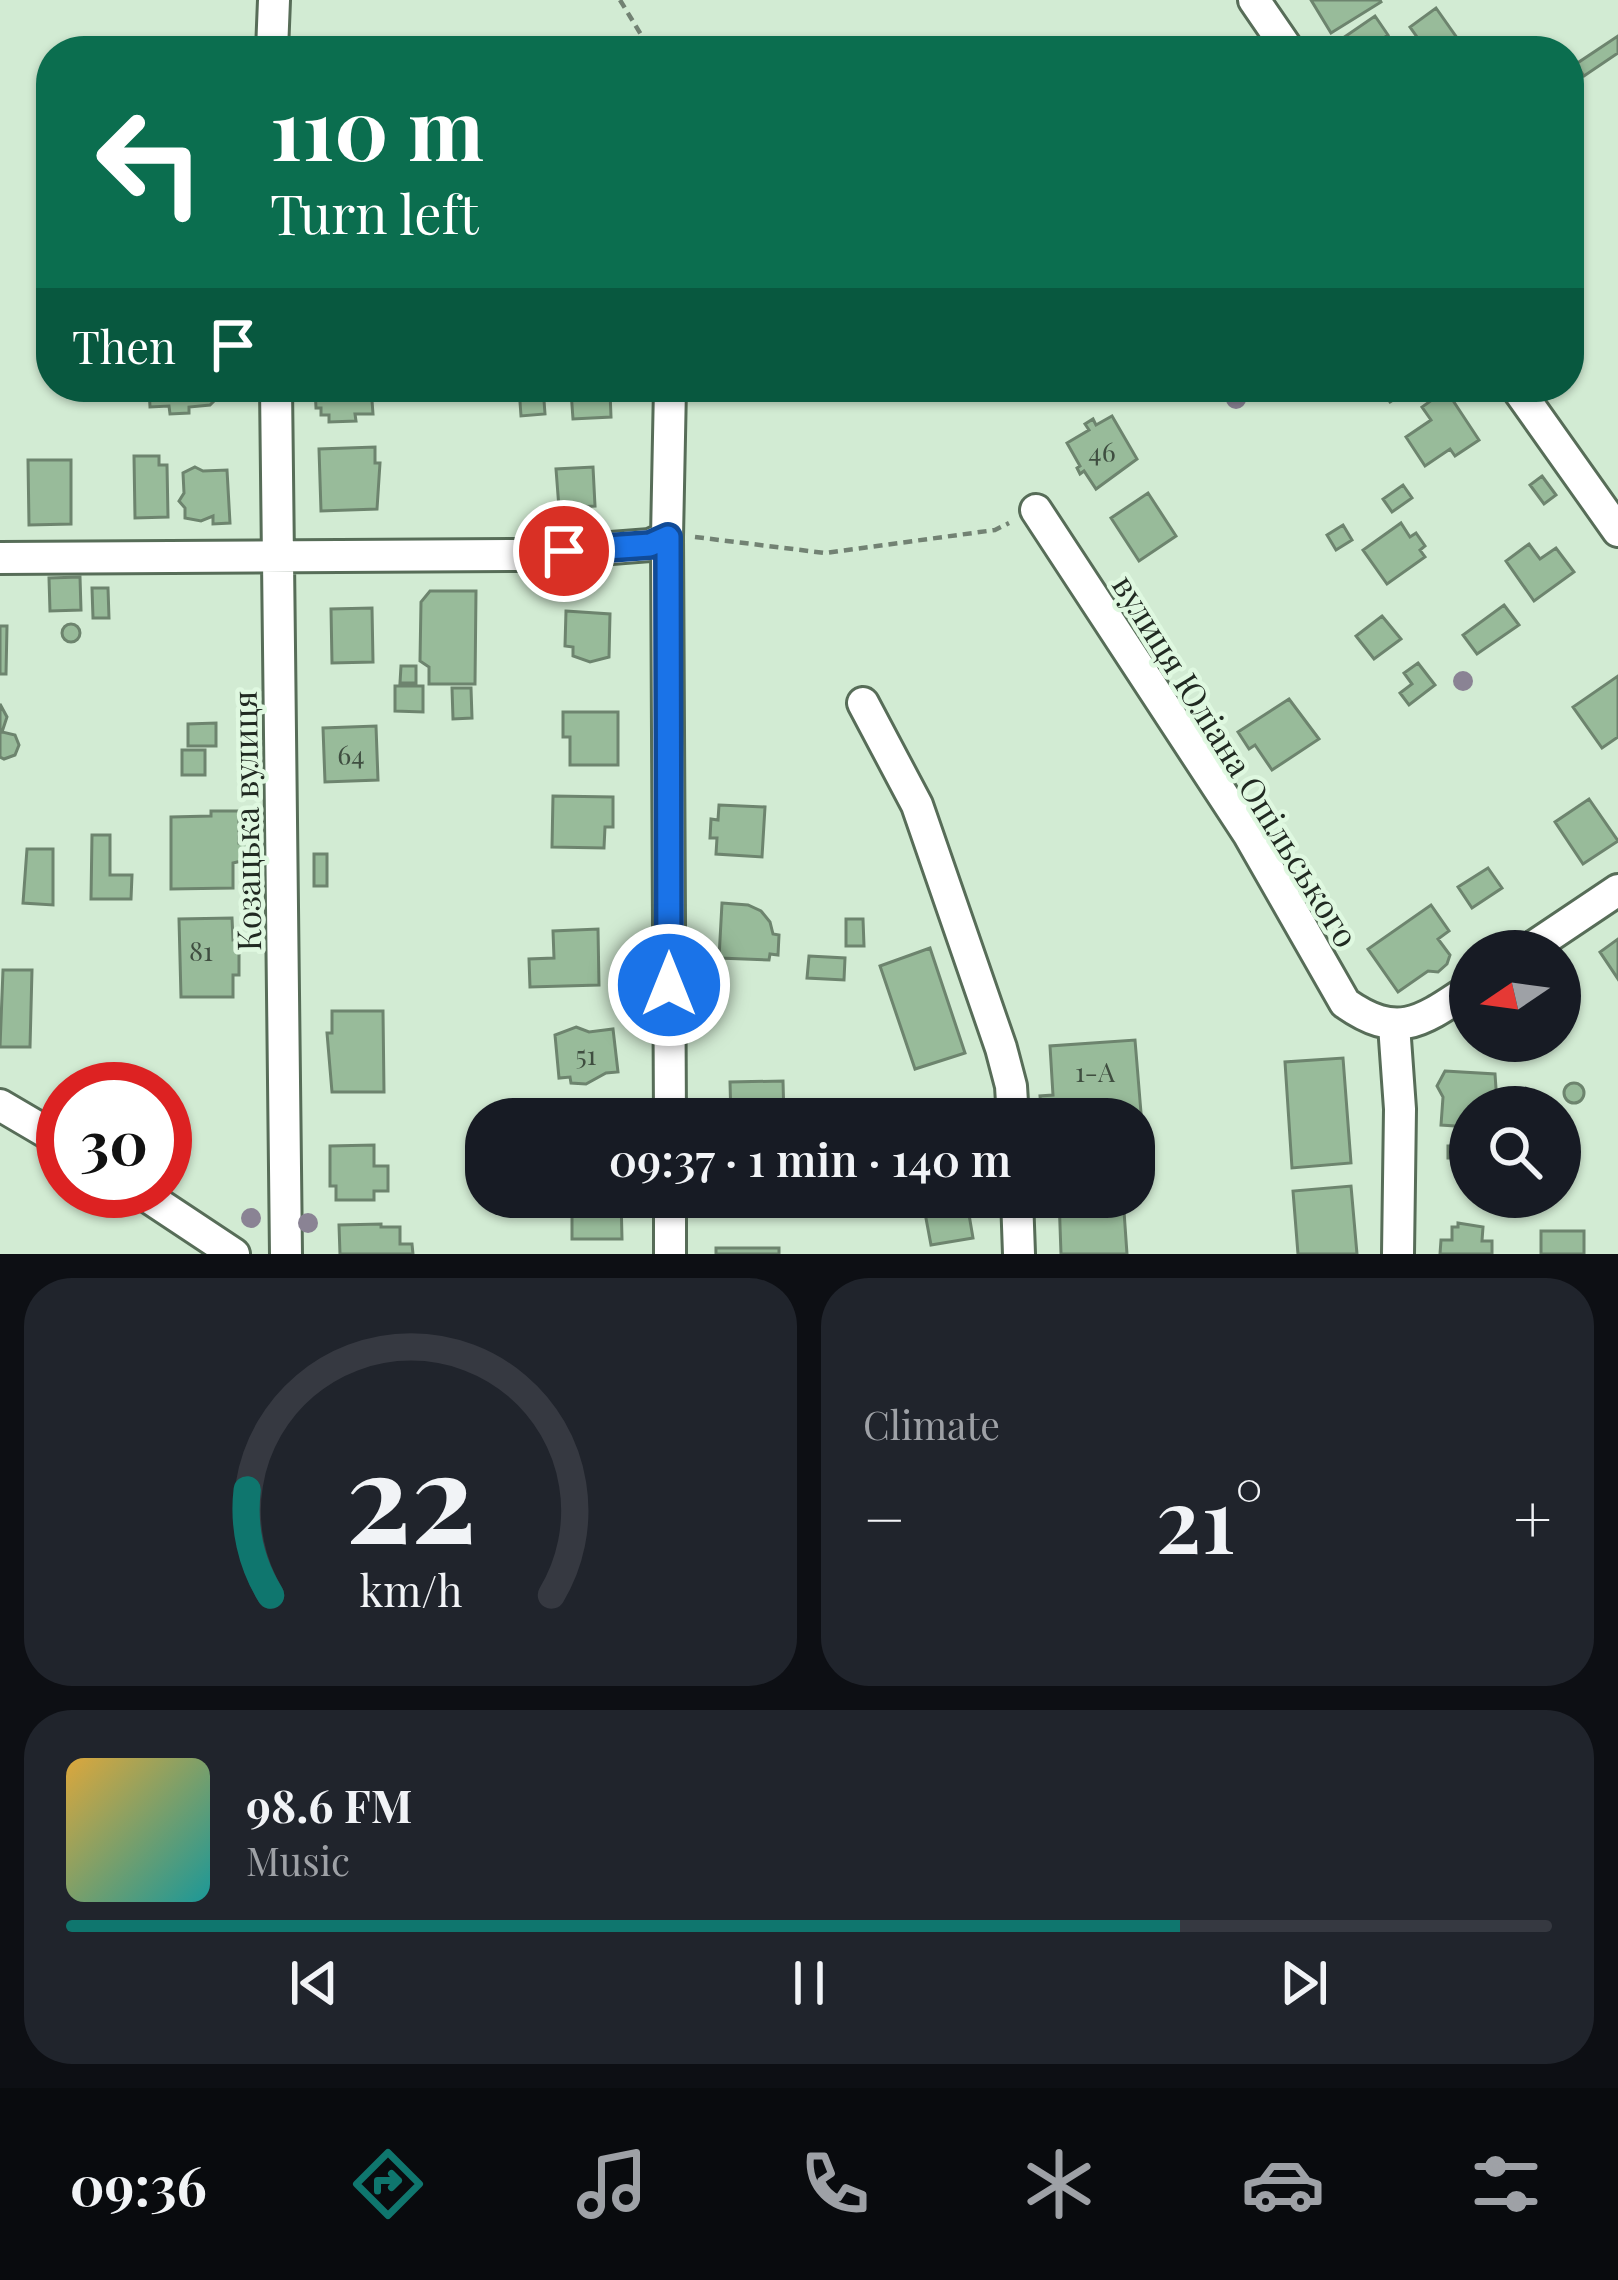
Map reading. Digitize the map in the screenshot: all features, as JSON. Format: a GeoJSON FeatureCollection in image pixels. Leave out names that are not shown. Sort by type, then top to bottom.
{"type":"FeatureCollection","features":[{"type":"Feature","properties":{"kind":"street"},"geometry":{"type":"LineString","coordinates":[[273,36],[274,0]]}},
{"type":"Feature","properties":{"kind":"street"},"geometry":{"type":"LineString","coordinates":[[1254,0],[1279,36]]}},
{"type":"Feature","properties":{"kind":"street","name":"Козацька вулиця"},"geometry":{"type":"LineString","coordinates":[[275,402],[286,1254]]}},
{"type":"Feature","properties":{"kind":"street"},"geometry":{"type":"LineString","coordinates":[[670,402],[670,1098]]}},
{"type":"Feature","properties":{"kind":"street"},"geometry":{"type":"LineString","coordinates":[[1527,402],[1618,531]]}},
{"type":"Feature","properties":{"kind":"street","name":"вулиця Юліана Опільського"},"geometry":{"type":"LineString","coordinates":[[1036,510],[1249,835],[1346,1003],[1372,1022],[1394,1025]]}},
{"type":"Feature","properties":{"kind":"street"},"geometry":{"type":"LineString","coordinates":[[0,558],[521,555],[650,545],[668,537]]}},
{"type":"Feature","properties":{"kind":"street"},"geometry":{"type":"LineString","coordinates":[[863,703],[917,805],[1001,1048],[1011,1098]]}},
{"type":"Feature","properties":{"kind":"street"},"geometry":{"type":"LineString","coordinates":[[1558,930],[1618,890]]}},
{"type":"Feature","properties":{"kind":"street"},"geometry":{"type":"LineString","coordinates":[[1398,1254],[1400,1109],[1394,1025],[1431,1016],[1449,1004]]}},
{"type":"Feature","properties":{"kind":"street"},"geometry":{"type":"LineString","coordinates":[[0,1105],[36,1126]]}},
{"type":"Feature","properties":{"kind":"street"},"geometry":{"type":"LineString","coordinates":[[180,1218],[234,1254]]}},
{"type":"Feature","properties":{"kind":"street"},"geometry":{"type":"LineString","coordinates":[[670,1218],[670,1254]]}},
{"type":"Feature","properties":{"kind":"street"},"geometry":{"type":"LineString","coordinates":[[1017,1218],[1019,1254]]}},
{"type":"Feature","properties":{"kind":"path"},"geometry":{"type":"LineString","coordinates":[[620,0],[642,36]]}},
{"type":"Feature","properties":{"kind":"path"},"geometry":{"type":"LineString","coordinates":[[668,537],[825,553],[995,530],[1036,510]]}},
{"type":"Feature","properties":{"kind":"building"},"geometry":{"type":"Polygon","coordinates":[[[1311,0],[1380,0],[1381,2],[1331,33],[1311,0]]]}},
{"type":"Feature","properties":{"kind":"building"},"geometry":{"type":"Polygon","coordinates":[[[1436,8],[1456,36],[1416,36],[1410,27],[1436,8]]]}},
{"type":"Feature","properties":{"kind":"building"},"geometry":{"type":"Polygon","coordinates":[[[1375,16],[1388,35],[1387,36],[1346,36],[1375,16]]]}},
{"type":"Feature","properties":{"kind":"building"},"geometry":{"type":"Polygon","coordinates":[[[1618,36],[1618,53],[1584,76],[1584,59],[1618,36]]]}},
{"type":"Feature","properties":{"kind":"building"},"geometry":{"type":"Polygon","coordinates":[[[150,402],[213,402],[189,407],[189,413],[170,414],[169,406],[150,407],[150,402]]]}},
{"type":"Feature","properties":{"kind":"building"},"geometry":{"type":"Polygon","coordinates":[[[316,402],[372,402],[373,414],[355,414],[356,421],[329,422],[329,415],[321,415],[321,408],[316,408],[316,402]]]}},
{"type":"Feature","properties":{"kind":"building"},"geometry":{"type":"Polygon","coordinates":[[[520,402],[544,402],[545,414],[521,416],[520,402]]]}},
{"type":"Feature","properties":{"kind":"building"},"geometry":{"type":"Polygon","coordinates":[[[572,402],[610,402],[611,417],[573,419],[572,402]]]}},
{"type":"Feature","properties":{"kind":"building"},"geometry":{"type":"Polygon","coordinates":[[[1429,402],[1454,402],[1479,440],[1455,456],[1450,449],[1425,466],[1406,437],[1431,420],[1422,407],[1429,402]]]}},
{"type":"Feature","properties":{"kind":"building"},"geometry":{"type":"Polygon","coordinates":[[[1112,416],[1137,459],[1096,489],[1084,471],[1080,474],[1067,443],[1089,430],[1085,424],[1093,419],[1096,425],[1112,416]]]}},
{"type":"Feature","properties":{"kind":"building"},"geometry":{"type":"Polygon","coordinates":[[[375,447],[375,463],[380,463],[377,509],[321,511],[319,449],[375,447]]]}},
{"type":"Feature","properties":{"kind":"building"},"geometry":{"type":"Polygon","coordinates":[[[134,456],[159,456],[159,465],[167,465],[168,517],[135,518],[134,456]]]}},
{"type":"Feature","properties":{"kind":"building"},"geometry":{"type":"Polygon","coordinates":[[[28,460],[71,460],[71,524],[29,525],[28,460]]]}},
{"type":"Feature","properties":{"kind":"building"},"geometry":{"type":"Polygon","coordinates":[[[195,467],[227,470],[230,523],[213,524],[213,516],[201,521],[185,518],[179,501],[184,493],[183,473],[195,467]]]}},
{"type":"Feature","properties":{"kind":"building"},"geometry":{"type":"Polygon","coordinates":[[[593,467],[595,506],[559,508],[556,469],[593,467]]]}},
{"type":"Feature","properties":{"kind":"building"},"geometry":{"type":"Polygon","coordinates":[[[1542,476],[1556,495],[1544,504],[1530,485],[1542,476]]]}},
{"type":"Feature","properties":{"kind":"building"},"geometry":{"type":"Polygon","coordinates":[[[1403,485],[1412,498],[1392,512],[1383,499],[1403,485]]]}},
{"type":"Feature","properties":{"kind":"building"},"geometry":{"type":"Polygon","coordinates":[[[1148,493],[1176,536],[1139,561],[1111,518],[1148,493]]]}},
{"type":"Feature","properties":{"kind":"building"},"geometry":{"type":"Polygon","coordinates":[[[1401,523],[1410,537],[1416,533],[1425,546],[1420,550],[1425,557],[1387,584],[1363,550],[1401,523]]]}},
{"type":"Feature","properties":{"kind":"building"},"geometry":{"type":"Polygon","coordinates":[[[1343,525],[1352,540],[1336,550],[1327,535],[1343,525]]]}},
{"type":"Feature","properties":{"kind":"building"},"geometry":{"type":"Polygon","coordinates":[[[1529,544],[1540,559],[1556,548],[1574,572],[1534,601],[1506,561],[1529,544]]]}},
{"type":"Feature","properties":{"kind":"building"},"geometry":{"type":"Polygon","coordinates":[[[80,577],[81,610],[50,611],[49,578],[80,577]]]}},
{"type":"Feature","properties":{"kind":"building"},"geometry":{"type":"Polygon","coordinates":[[[92,588],[108,588],[109,618],[93,618],[92,588]]]}},
{"type":"Feature","properties":{"kind":"building"},"geometry":{"type":"Polygon","coordinates":[[[430,591],[476,591],[475,684],[429,684],[429,667],[420,661],[421,602],[430,591]]]}},
{"type":"Feature","properties":{"kind":"building"},"geometry":{"type":"Polygon","coordinates":[[[1504,605],[1519,625],[1477,654],[1463,635],[1504,605]]]}},
{"type":"Feature","properties":{"kind":"building"},"geometry":{"type":"Polygon","coordinates":[[[372,608],[373,662],[332,663],[331,609],[372,608]]]}},
{"type":"Feature","properties":{"kind":"building"},"geometry":{"type":"Polygon","coordinates":[[[566,611],[610,614],[609,657],[590,662],[573,656],[573,647],[565,646],[566,611]]]}},
{"type":"Feature","properties":{"kind":"building"},"geometry":{"type":"Polygon","coordinates":[[[1382,616],[1401,639],[1374,659],[1356,636],[1382,616]]]}},
{"type":"Feature","properties":{"kind":"building"},"geometry":{"type":"Polygon","coordinates":[[[71,624],[80,633],[71,642],[62,633],[71,624]]]}},
{"type":"Feature","properties":{"kind":"building"},"geometry":{"type":"Polygon","coordinates":[[[0,626],[7,626],[6,674],[0,674],[0,626]]]}},
{"type":"Feature","properties":{"kind":"building"},"geometry":{"type":"Polygon","coordinates":[[[1418,663],[1435,685],[1409,705],[1400,693],[1412,684],[1404,673],[1418,663]]]}},
{"type":"Feature","properties":{"kind":"building"},"geometry":{"type":"Polygon","coordinates":[[[401,666],[416,666],[416,683],[400,683],[401,666]]]}},
{"type":"Feature","properties":{"kind":"building"},"geometry":{"type":"Polygon","coordinates":[[[1618,676],[1618,737],[1602,748],[1573,707],[1618,676]]]}},
{"type":"Feature","properties":{"kind":"building"},"geometry":{"type":"Polygon","coordinates":[[[395,686],[423,686],[423,712],[395,711],[395,686]]]}},
{"type":"Feature","properties":{"kind":"building"},"geometry":{"type":"Polygon","coordinates":[[[452,688],[471,688],[472,718],[453,719],[452,688]]]}},
{"type":"Feature","properties":{"kind":"building"},"geometry":{"type":"Polygon","coordinates":[[[1289,699],[1319,739],[1272,770],[1255,745],[1249,749],[1238,732],[1289,699]]]}},
{"type":"Feature","properties":{"kind":"building"},"geometry":{"type":"Polygon","coordinates":[[[0,704],[7,717],[2,732],[15,735],[19,745],[15,755],[4,759],[0,757],[0,704]]]}},
{"type":"Feature","properties":{"kind":"building"},"geometry":{"type":"Polygon","coordinates":[[[563,712],[618,712],[618,765],[570,765],[570,737],[563,737],[563,712]]]}},
{"type":"Feature","properties":{"kind":"building"},"geometry":{"type":"Polygon","coordinates":[[[216,723],[216,746],[188,746],[188,724],[216,723]]]}},
{"type":"Feature","properties":{"kind":"building"},"geometry":{"type":"Polygon","coordinates":[[[376,726],[378,780],[325,782],[323,728],[376,726]]]}},
{"type":"Feature","properties":{"kind":"building"},"geometry":{"type":"Polygon","coordinates":[[[182,750],[205,750],[205,775],[182,775],[182,750]]]}},
{"type":"Feature","properties":{"kind":"building"},"geometry":{"type":"Polygon","coordinates":[[[553,796],[613,797],[613,827],[605,827],[604,848],[552,847],[553,796]]]}},
{"type":"Feature","properties":{"kind":"building"},"geometry":{"type":"Polygon","coordinates":[[[1589,799],[1618,841],[1583,864],[1555,822],[1589,799]]]}},
{"type":"Feature","properties":{"kind":"building"},"geometry":{"type":"Polygon","coordinates":[[[719,805],[765,807],[762,857],[716,854],[717,838],[710,838],[711,819],[718,820],[719,805]]]}},
{"type":"Feature","properties":{"kind":"building"},"geometry":{"type":"Polygon","coordinates":[[[211,811],[239,811],[239,843],[250,843],[250,859],[233,863],[233,888],[171,889],[171,817],[211,816],[211,811]]]}},
{"type":"Feature","properties":{"kind":"building"},"geometry":{"type":"Polygon","coordinates":[[[92,835],[110,835],[110,875],[132,875],[131,899],[91,899],[92,835]]]}},
{"type":"Feature","properties":{"kind":"building"},"geometry":{"type":"Polygon","coordinates":[[[27,849],[53,849],[53,905],[23,903],[27,849]]]}},
{"type":"Feature","properties":{"kind":"building"},"geometry":{"type":"Polygon","coordinates":[[[314,854],[327,854],[327,886],[314,886],[314,854]]]}},
{"type":"Feature","properties":{"kind":"building"},"geometry":{"type":"Polygon","coordinates":[[[1488,868],[1502,888],[1472,908],[1458,887],[1488,868]]]}},
{"type":"Feature","properties":{"kind":"building"},"geometry":{"type":"Polygon","coordinates":[[[722,903],[761,911],[773,934],[779,935],[778,955],[770,954],[769,960],[719,958],[722,903]]]}},
{"type":"Feature","properties":{"kind":"building"},"geometry":{"type":"Polygon","coordinates":[[[1431,905],[1449,931],[1438,939],[1449,954],[1447,964],[1398,992],[1368,949],[1431,905]]]}},
{"type":"Feature","properties":{"kind":"building"},"geometry":{"type":"Polygon","coordinates":[[[232,918],[233,940],[239,940],[239,975],[233,975],[233,997],[181,997],[179,919],[232,918]]]}},
{"type":"Feature","properties":{"kind":"building"},"geometry":{"type":"Polygon","coordinates":[[[846,919],[863,919],[864,946],[846,946],[846,919]]]}},
{"type":"Feature","properties":{"kind":"building"},"geometry":{"type":"Polygon","coordinates":[[[598,929],[599,985],[530,987],[529,959],[554,958],[553,931],[598,929]]]}},
{"type":"Feature","properties":{"kind":"building"},"geometry":{"type":"Polygon","coordinates":[[[1618,939],[1618,979],[1600,952],[1618,939]]]}},
{"type":"Feature","properties":{"kind":"building"},"geometry":{"type":"Polygon","coordinates":[[[930,948],[965,1053],[915,1069],[880,966],[930,948]]]}},
{"type":"Feature","properties":{"kind":"building"},"geometry":{"type":"Polygon","coordinates":[[[809,956],[845,958],[844,980],[807,978],[809,956]]]}},
{"type":"Feature","properties":{"kind":"building"},"geometry":{"type":"Polygon","coordinates":[[[3,970],[32,970],[30,1047],[0,1047],[3,970]]]}},
{"type":"Feature","properties":{"kind":"building"},"geometry":{"type":"Polygon","coordinates":[[[332,1011],[383,1011],[384,1092],[332,1092],[327,1033],[332,1033],[332,1011]]]}},
{"type":"Feature","properties":{"kind":"building"},"geometry":{"type":"Polygon","coordinates":[[[576,1027],[589,1032],[613,1029],[618,1072],[586,1084],[559,1078],[555,1035],[576,1027]]]}},
{"type":"Feature","properties":{"kind":"building"},"geometry":{"type":"Polygon","coordinates":[[[1135,1040],[1140,1098],[1040,1098],[1053,1095],[1050,1046],[1135,1040]]]}},
{"type":"Feature","properties":{"kind":"building"},"geometry":{"type":"Polygon","coordinates":[[[1343,1058],[1351,1163],[1292,1168],[1285,1062],[1343,1058]]]}},
{"type":"Feature","properties":{"kind":"building"},"geometry":{"type":"Polygon","coordinates":[[[1445,1071],[1495,1074],[1496,1086],[1449,1086],[1449,1126],[1441,1125],[1443,1097],[1437,1086],[1445,1071]]]}},
{"type":"Feature","properties":{"kind":"building"},"geometry":{"type":"Polygon","coordinates":[[[783,1081],[783,1098],[730,1098],[730,1082],[783,1081]]]}},
{"type":"Feature","properties":{"kind":"building"},"geometry":{"type":"Polygon","coordinates":[[[374,1145],[374,1166],[388,1166],[388,1191],[374,1191],[374,1200],[336,1200],[336,1186],[330,1186],[330,1146],[374,1145]]]}},
{"type":"Feature","properties":{"kind":"building"},"geometry":{"type":"Polygon","coordinates":[[[1351,1186],[1357,1254],[1298,1254],[1293,1191],[1351,1186]]]}},
{"type":"Feature","properties":{"kind":"building"},"geometry":{"type":"Polygon","coordinates":[[[572,1218],[622,1218],[622,1239],[572,1239],[572,1218]]]}},
{"type":"Feature","properties":{"kind":"building"},"geometry":{"type":"Polygon","coordinates":[[[926,1218],[970,1218],[973,1238],[931,1245],[926,1218]]]}},
{"type":"Feature","properties":{"kind":"building"},"geometry":{"type":"Polygon","coordinates":[[[1060,1218],[1124,1218],[1127,1254],[1061,1254],[1060,1218]]]}},
{"type":"Feature","properties":{"kind":"building"},"geometry":{"type":"Polygon","coordinates":[[[1458,1223],[1483,1227],[1482,1241],[1492,1241],[1492,1254],[1440,1254],[1441,1240],[1452,1240],[1452,1227],[1458,1223]]]}},
{"type":"Feature","properties":{"kind":"building"},"geometry":{"type":"Polygon","coordinates":[[[339,1225],[400,1227],[400,1244],[412,1244],[413,1254],[340,1254],[339,1225]]]}},
{"type":"Feature","properties":{"kind":"building"},"geometry":{"type":"Polygon","coordinates":[[[1541,1231],[1584,1231],[1584,1254],[1541,1254],[1541,1231]]]}},
{"type":"Feature","properties":{"kind":"building"},"geometry":{"type":"Polygon","coordinates":[[[716,1248],[779,1248],[779,1254],[716,1254],[716,1248]]]}},
{"type":"Feature","properties":{"kind":"route"},"geometry":{"type":"LineString","coordinates":[[564,551],[650,545],[668,537],[669,985]]}}]}
